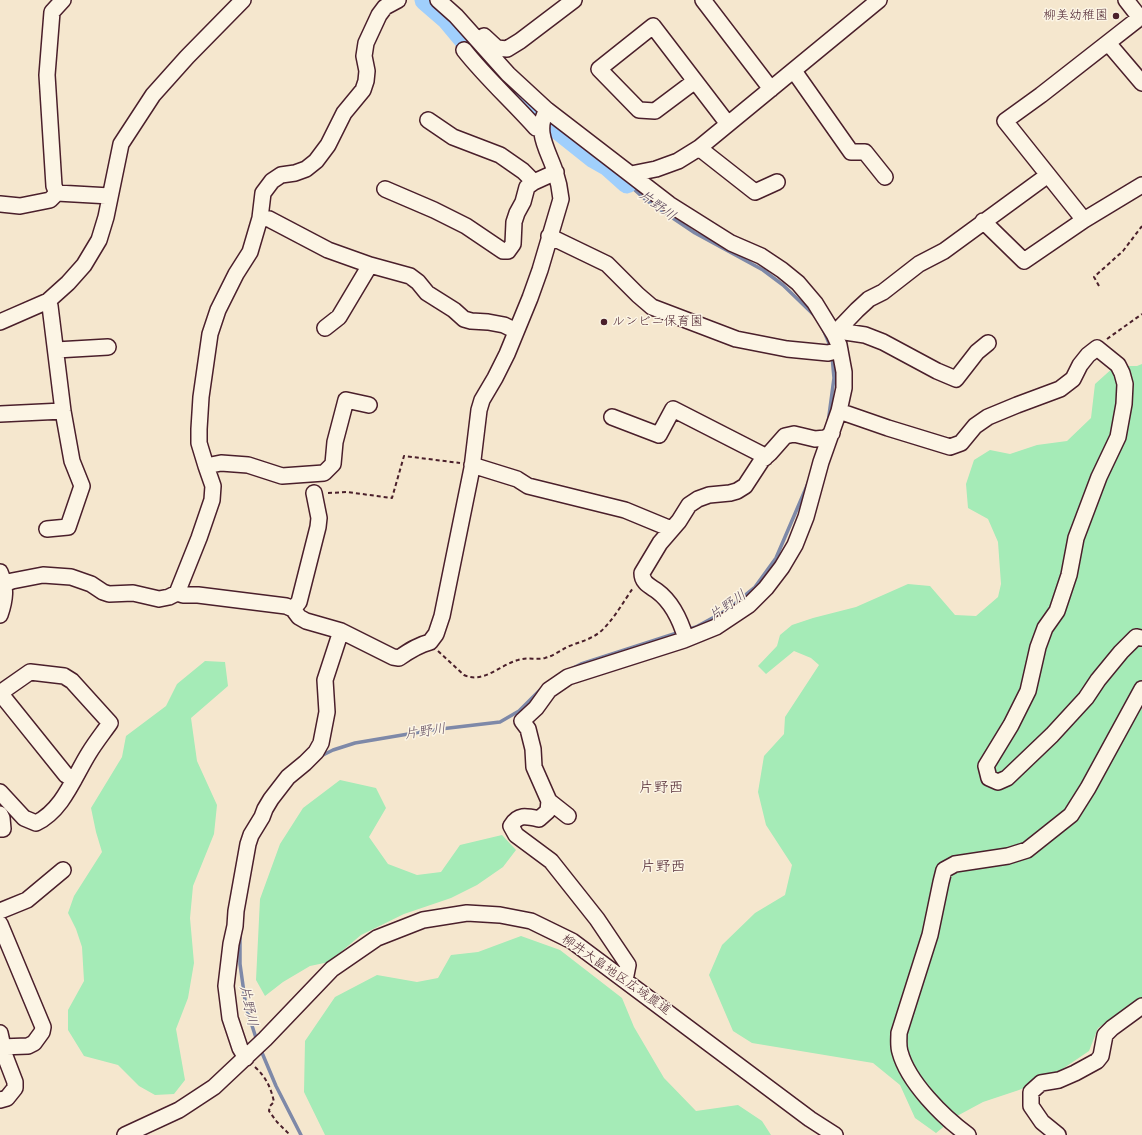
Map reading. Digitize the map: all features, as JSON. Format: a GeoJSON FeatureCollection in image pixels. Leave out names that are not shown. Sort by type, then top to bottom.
{"type":"FeatureCollection","features":[{"type":"Feature","properties":{"kind":"street"},"geometry":{"type":"LineString","coordinates":[[57,193],[54,186],[47,75],[52,12],[64,0]]}},
{"type":"Feature","properties":{"kind":"street"},"geometry":{"type":"LineString","coordinates":[[0,322],[48,301],[68,283],[84,265],[99,240],[106,218],[120,144],[153,95],[186,57],[243,0]]}},
{"type":"Feature","properties":{"kind":"street"},"geometry":{"type":"LineString","coordinates":[[0,615],[6,594],[1,582],[43,575],[71,577],[91,584],[109,594],[134,593],[159,599],[169,597],[177,593],[199,538],[212,500],[213,486],[199,443],[199,429],[201,397],[210,334],[218,310],[231,283],[250,252],[260,218],[263,193],[272,181],[281,175],[295,173],[306,169],[316,161],[328,145],[344,113],[365,86],[367,71],[364,56],[366,43],[379,15],[385,7],[398,0]]}},
{"type":"Feature","properties":{"kind":"street"},"geometry":{"type":"LineString","coordinates":[[438,0],[463,24],[508,74],[544,119],[631,174],[669,204],[731,243],[761,256],[798,283],[816,303],[834,334],[835,351],[844,372],[844,388],[839,410],[821,462],[806,517],[794,545],[782,567],[766,588],[749,605],[716,627],[685,635],[568,677],[549,690],[536,708],[522,721],[528,729],[533,749],[534,767],[549,801],[568,816]]}},
{"type":"Feature","properties":{"kind":"street"},"geometry":{"type":"LineString","coordinates":[[463,24],[472,24],[497,48],[507,49],[520,41],[574,0]]}},
{"type":"Feature","properties":{"kind":"street"},"geometry":{"type":"LineString","coordinates":[[703,0],[771,89]]}},
{"type":"Feature","properties":{"kind":"street"},"geometry":{"type":"LineString","coordinates":[[631,174],[656,169],[678,161],[699,148],[879,0]]}},
{"type":"Feature","properties":{"kind":"street"},"geometry":{"type":"LineString","coordinates":[[1084,220],[1005,122],[1141,17],[1126,0]]}},
{"type":"Feature","properties":{"kind":"street"},"geometry":{"type":"LineString","coordinates":[[695,81],[655,111],[639,110],[599,69],[653,26],[728,124]]}},
{"type":"Feature","properties":{"kind":"street"},"geometry":{"type":"LineString","coordinates":[[1108,42],[1142,83]]}},
{"type":"Feature","properties":{"kind":"street"},"geometry":{"type":"LineString","coordinates":[[464,50],[477,67],[536,128],[544,119]]}},
{"type":"Feature","properties":{"kind":"street"},"geometry":{"type":"LineString","coordinates":[[794,71],[851,152],[865,152],[885,178]]}},
{"type":"Feature","properties":{"kind":"street"},"geometry":{"type":"LineString","coordinates":[[177,593],[183,595],[198,595],[286,606],[306,621],[341,631],[393,657],[399,658],[412,649],[430,642],[436,634],[442,616],[472,465],[479,410],[482,400],[507,354],[540,270],[560,199],[560,188],[556,172],[542,136],[544,119]]}},
{"type":"Feature","properties":{"kind":"street"},"geometry":{"type":"LineString","coordinates":[[428,120],[453,137],[500,155],[523,171],[534,182]]}},
{"type":"Feature","properties":{"kind":"street"},"geometry":{"type":"LineString","coordinates":[[699,148],[755,192],[777,182]]}},
{"type":"Feature","properties":{"kind":"street"},"geometry":{"type":"LineString","coordinates":[[385,189],[441,213],[466,226],[503,251],[508,251],[513,244],[514,222],[523,202],[527,187],[534,182],[556,172]]}},
{"type":"Feature","properties":{"kind":"street"},"geometry":{"type":"LineString","coordinates":[[834,334],[869,299],[882,292],[919,264],[944,251],[983,221],[1048,175]]}},
{"type":"Feature","properties":{"kind":"street"},"geometry":{"type":"LineString","coordinates":[[983,221],[1024,261],[1084,220],[1142,185]]}},
{"type":"Feature","properties":{"kind":"street"},"geometry":{"type":"LineString","coordinates":[[0,204],[20,206],[50,200],[57,193],[110,196]]}},
{"type":"Feature","properties":{"kind":"street"},"geometry":{"type":"LineString","coordinates":[[260,218],[269,220],[328,250],[410,276],[418,282],[427,293],[454,310],[464,319],[504,325],[516,331]]}},
{"type":"Feature","properties":{"kind":"street"},"geometry":{"type":"LineString","coordinates":[[550,236],[607,264],[652,307],[736,339],[787,349],[835,351]]}},
{"type":"Feature","properties":{"kind":"street"},"geometry":{"type":"LineString","coordinates":[[325,328],[339,317],[370,264]]}},
{"type":"Feature","properties":{"kind":"street"},"geometry":{"type":"LineString","coordinates":[[47,529],[68,527],[82,486],[72,461],[63,411],[50,306],[48,301]]}},
{"type":"Feature","properties":{"kind":"street"},"geometry":{"type":"LineString","coordinates":[[834,334],[846,332],[865,335],[883,342],[937,371],[956,379],[977,352],[988,343]]}},
{"type":"Feature","properties":{"kind":"street"},"geometry":{"type":"LineString","coordinates":[[56,350],[108,347]]}},
{"type":"Feature","properties":{"kind":"street"},"geometry":{"type":"LineString","coordinates":[[839,410],[888,428],[950,447],[961,444],[975,426],[988,417],[1060,389],[1073,379],[1080,365],[1088,355],[1097,348],[1118,365],[1125,384],[1124,404],[1118,437],[1100,477],[1076,538],[1069,575],[1057,611],[1045,628],[1038,647],[1028,691],[1011,725],[986,766],[989,778],[998,782],[1007,778],[1052,735],[1086,698],[1098,680],[1121,652],[1136,637],[1142,638]]}},
{"type":"Feature","properties":{"kind":"street"},"geometry":{"type":"LineString","coordinates":[[206,466],[221,463],[248,465],[282,476],[324,473],[333,464],[335,442],[346,400],[369,405]]}},
{"type":"Feature","properties":{"kind":"street"},"geometry":{"type":"LineString","coordinates":[[612,417],[659,436],[673,409],[761,454],[765,458]]}},
{"type":"Feature","properties":{"kind":"street"},"geometry":{"type":"LineString","coordinates":[[0,414],[63,411]]}},
{"type":"Feature","properties":{"kind":"street"},"geometry":{"type":"LineString","coordinates":[[685,635],[670,603],[646,584],[642,578],[642,573],[660,543],[679,521],[689,505],[698,499],[709,495],[737,491],[745,486],[762,460],[786,436],[794,434],[815,439],[826,438],[832,433]]}},
{"type":"Feature","properties":{"kind":"street"},"geometry":{"type":"LineString","coordinates":[[472,465],[517,479],[528,486],[625,510],[671,530]]}},
{"type":"Feature","properties":{"kind":"street"},"geometry":{"type":"LineString","coordinates":[[293,610],[299,602],[318,527],[319,518],[314,493]]}},
{"type":"Feature","properties":{"kind":"street"},"geometry":{"type":"LineString","coordinates":[[249,1054],[240,1048],[230,1018],[226,986],[236,911],[248,844],[251,835],[276,793],[288,777],[316,752],[321,743],[327,712],[325,680],[341,631]]}},
{"type":"Feature","properties":{"kind":"street"},"geometry":{"type":"LineString","coordinates":[[0,792],[24,818],[36,823],[45,818],[69,789],[74,780],[89,753],[110,723],[72,680],[64,676],[30,672],[0,693],[66,775],[74,780]]}},
{"type":"Feature","properties":{"kind":"street"},"geometry":{"type":"LineString","coordinates":[[968,1135],[935,1108],[903,1062],[899,1050],[899,1033],[930,935],[944,870],[955,864],[1008,856],[1027,850],[1071,815],[1088,788],[1142,689]]}},
{"type":"Feature","properties":{"kind":"street"},"geometry":{"type":"LineString","coordinates":[[549,801],[548,811],[539,819],[525,816],[514,820],[511,826],[516,835],[551,861],[597,919],[628,965],[625,980]]}},
{"type":"Feature","properties":{"kind":"street"},"geometry":{"type":"LineString","coordinates":[[0,814],[3,829],[0,830]]}},
{"type":"Feature","properties":{"kind":"street"},"geometry":{"type":"LineString","coordinates":[[0,911],[27,900],[63,870]]}},
{"type":"Feature","properties":{"kind":"street","name":"柳井大畠地区広域農道"},"geometry":{"type":"LineString","coordinates":[[125,1135],[184,1106],[214,1087],[265,1039],[332,969],[377,938],[423,920],[467,913],[500,915],[531,922],[572,940],[810,1119],[834,1135]]}},
{"type":"Feature","properties":{"kind":"street"},"geometry":{"type":"LineString","coordinates":[[0,924],[42,1027],[42,1032],[34,1043],[28,1046],[1,1042],[15,1082],[15,1088],[7,1098],[0,1100]]}},
{"type":"Feature","properties":{"kind":"street"},"geometry":{"type":"LineString","coordinates":[[1058,1135],[1042,1122],[1031,1106],[1030,1092],[1041,1083],[1059,1080],[1097,1061],[1101,1056],[1105,1035],[1142,1006]]}},
{"type":"Feature","properties":{"kind":"path"},"geometry":{"type":"LineString","coordinates":[[1099,286],[1094,277],[1123,251],[1142,226]]}},
{"type":"Feature","properties":{"kind":"path"},"geometry":{"type":"LineString","coordinates":[[1097,348],[1110,336],[1142,314]]}},
{"type":"Feature","properties":{"kind":"path"},"geometry":{"type":"LineString","coordinates":[[314,493],[347,492],[392,498],[404,456],[472,465]]}},
{"type":"Feature","properties":{"kind":"path"},"geometry":{"type":"LineString","coordinates":[[430,642],[443,657],[464,676],[470,678],[477,678],[487,675],[519,659],[545,658],[592,638],[602,630],[642,578]]}},
{"type":"Feature","properties":{"kind":"path"},"geometry":{"type":"LineString","coordinates":[[249,1054],[272,1091],[274,1102],[270,1106],[269,1111],[277,1122],[290,1135]]}},
{"type":"Feature","properties":{"kind":"green space"},"geometry":{"type":"Polygon","coordinates":[[[1142,364],[1142,999],[1098,1028],[1089,1051],[1058,1072],[1019,1090],[983,1102],[957,1116],[936,1133],[915,1118],[900,1085],[873,1063],[752,1043],[733,1031],[709,975],[722,945],[755,913],[785,895],[792,865],[766,825],[758,792],[764,756],[784,734],[785,717],[819,665],[811,658],[794,651],[766,674],[758,666],[777,646],[780,635],[792,625],[856,607],[908,584],[930,586],[955,615],[976,616],[998,597],[1001,584],[998,542],[988,519],[968,508],[966,484],[974,460],[990,450],[1010,454],[1037,445],[1067,441],[1091,418],[1095,384],[1115,366],[1137,366],[1142,364]]]}},
{"type":"Feature","properties":{"kind":"green space"},"geometry":{"type":"Polygon","coordinates":[[[205,661],[225,662],[228,686],[191,718],[197,761],[217,805],[214,834],[193,886],[190,918],[194,963],[188,998],[176,1029],[185,1080],[174,1094],[155,1095],[139,1086],[118,1065],[84,1056],[68,1030],[68,1010],[84,981],[82,947],[76,929],[68,913],[74,896],[102,852],[91,808],[122,757],[126,736],[166,706],[177,684],[205,661]]]}},
{"type":"Feature","properties":{"kind":"green space"},"geometry":{"type":"Polygon","coordinates":[[[340,780],[376,788],[386,808],[369,837],[388,864],[417,875],[441,872],[460,845],[502,835],[516,850],[503,867],[477,885],[451,898],[404,914],[361,935],[329,962],[310,966],[283,982],[265,996],[256,980],[260,899],[280,844],[303,808],[340,780]]]}},
{"type":"Feature","properties":{"kind":"green space"},"geometry":{"type":"Polygon","coordinates":[[[521,936],[560,950],[622,998],[634,1027],[664,1078],[696,1111],[738,1105],[762,1121],[771,1135],[325,1135],[304,1092],[305,1041],[335,997],[377,975],[417,982],[438,978],[451,955],[478,952],[521,936]]]}},
{"type":"Feature","properties":{"kind":"waterway","name":"片野川"},"geometry":{"type":"LineString","coordinates":[[425,0],[447,19],[492,73],[535,111],[594,158],[608,166],[627,183]]}},
{"type":"Feature","properties":{"kind":"waterway","name":"片野川"},"geometry":{"type":"LineString","coordinates":[[627,183],[646,200],[695,233],[763,270],[783,285],[815,316]]}},
{"type":"Feature","properties":{"kind":"waterway","name":"片野川"},"geometry":{"type":"LineString","coordinates":[[823,329],[831,348]]}},
{"type":"Feature","properties":{"kind":"waterway","name":"片野川"},"geometry":{"type":"LineString","coordinates":[[828,423],[834,378],[832,356]]}},
{"type":"Feature","properties":{"kind":"waterway","name":"片野川"},"geometry":{"type":"LineString","coordinates":[[686,630],[696,627],[727,610],[755,587],[776,558],[809,481]]}},
{"type":"Feature","properties":{"kind":"waterway","name":"片野川"},"geometry":{"type":"LineString","coordinates":[[571,669],[581,664],[680,632]]}},
{"type":"Feature","properties":{"kind":"waterway","name":"片野川"},"geometry":{"type":"LineString","coordinates":[[319,757],[333,750],[355,743],[432,730],[500,722],[519,711],[541,689]]}},
{"type":"Feature","properties":{"kind":"waterway","name":"片野川"},"geometry":{"type":"LineString","coordinates":[[240,931],[240,964],[246,1007],[257,1041]]}},
{"type":"Feature","properties":{"kind":"waterway","name":"片野川"},"geometry":{"type":"LineString","coordinates":[[260,1048],[276,1086],[301,1135]]}},
{"type":"Feature","properties":{"kind":"place","name":"柳美幼稚園"},"geometry":{"type":"Point","coordinates":[1116,16]}},
{"type":"Feature","properties":{"kind":"place","name":"ルンビニ保育園"},"geometry":{"type":"Point","coordinates":[604,322]}},
{"type":"Feature","properties":{"kind":"district","name":"片野西"},"geometry":{"type":"Point","coordinates":[661,788]}},
{"type":"Feature","properties":{"kind":"district","name":"片野西"},"geometry":{"type":"Point","coordinates":[663,867]}}]}
